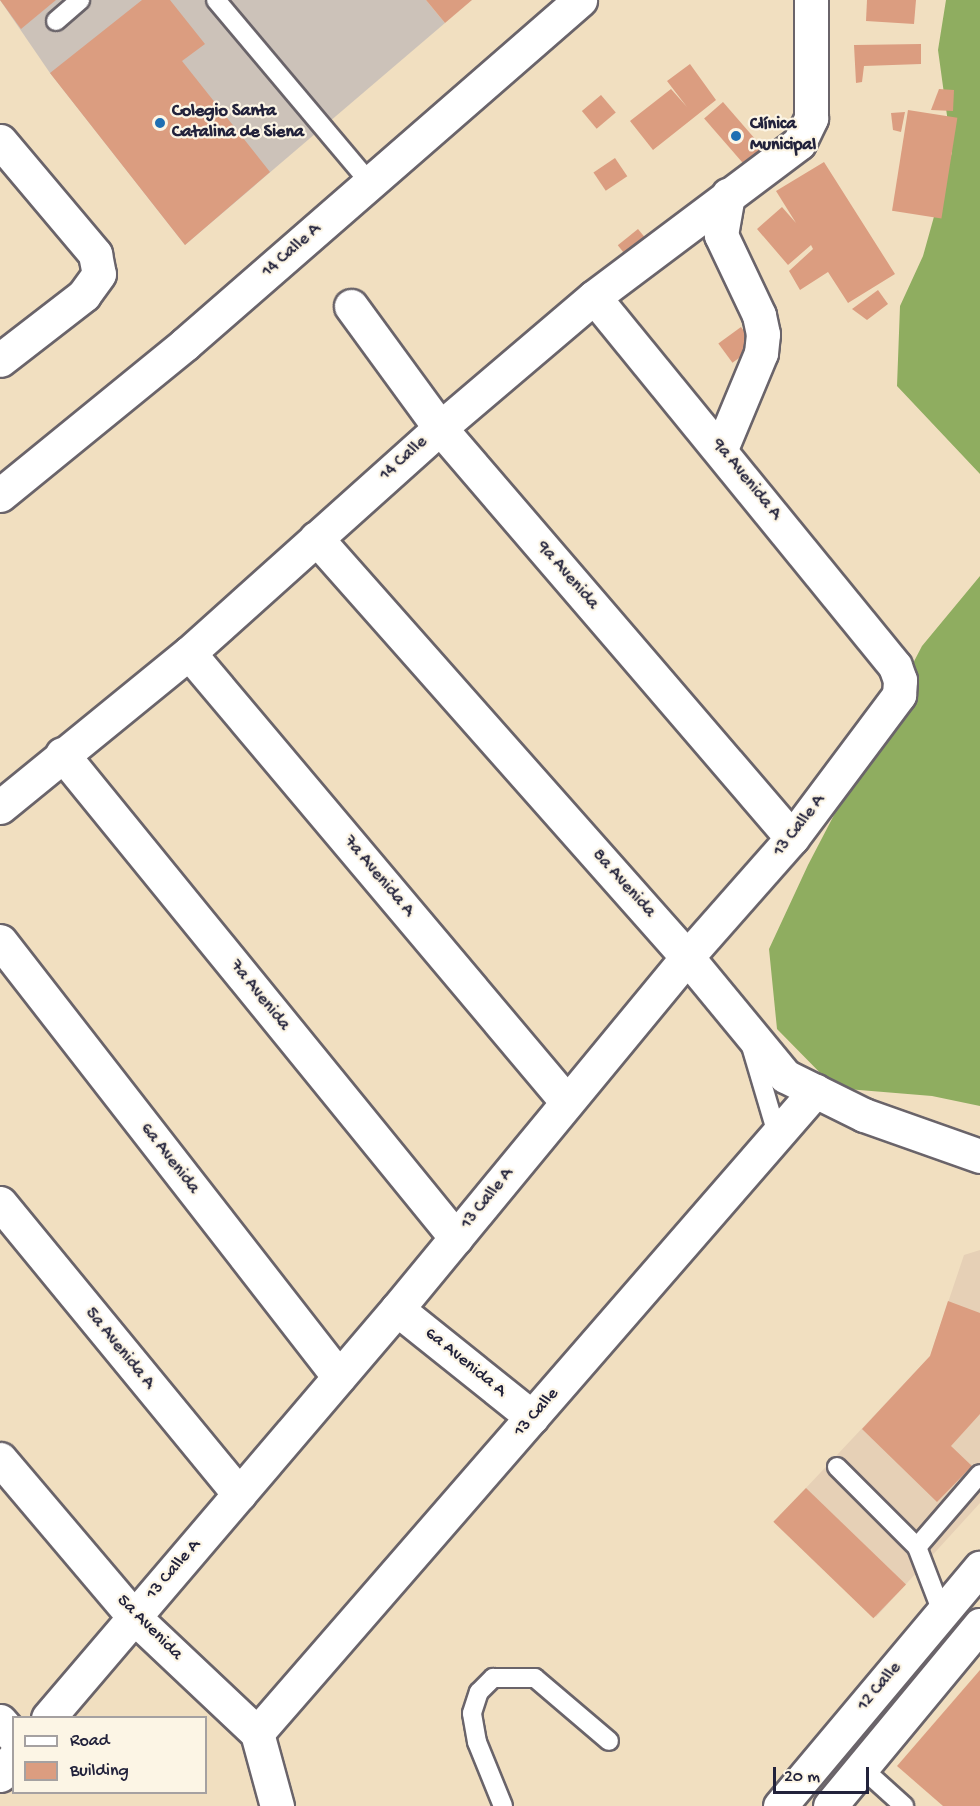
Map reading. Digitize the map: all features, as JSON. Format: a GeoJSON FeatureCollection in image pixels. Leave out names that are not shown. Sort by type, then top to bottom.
{"type":"FeatureCollection","features":[{"type":"Feature","properties":{"kind":"street","name":"14 Calle A"},"geometry":{"type":"LineString","coordinates":[[0,495],[185,344],[580,0]]}},
{"type":"Feature","properties":{"kind":"street","name":"14 Calle"},"geometry":{"type":"LineString","coordinates":[[0,807],[189,652],[440,428],[594,297],[799,143],[811,118],[811,0]]}},
{"type":"Feature","properties":{"kind":"street"},"geometry":{"type":"LineString","coordinates":[[0,141],[95,254],[99,274],[84,296],[0,360]]}},
{"type":"Feature","properties":{"kind":"street"},"geometry":{"type":"LineString","coordinates":[[721,448],[761,353],[763,334],[759,315],[721,235],[728,195]]}},
{"type":"Feature","properties":{"kind":"street","name":"9a Avenida A"},"geometry":{"type":"LineString","coordinates":[[594,297],[721,448],[895,666]]}},
{"type":"Feature","properties":{"kind":"street","name":"9a Avenida"},"geometry":{"type":"LineString","coordinates":[[351,306],[440,428],[792,838]]}},
{"type":"Feature","properties":{"kind":"street","name":"8a Avenida"},"geometry":{"type":"LineString","coordinates":[[315,538],[687,957],[747,1033],[785,1076],[864,1115],[980,1156]]}},
{"type":"Feature","properties":{"kind":"street","name":"7a Avenida A"},"geometry":{"type":"LineString","coordinates":[[189,652],[567,1102]]}},
{"type":"Feature","properties":{"kind":"street","name":"13 Calle A"},"geometry":{"type":"LineString","coordinates":[[50,1716],[397,1309],[687,957],[792,838],[899,695],[900,680],[895,666]]}},
{"type":"Feature","properties":{"kind":"street","name":"7a Avenida"},"geometry":{"type":"LineString","coordinates":[[62,754],[456,1238]]}},
{"type":"Feature","properties":{"kind":"street","name":"6a Avenida"},"geometry":{"type":"LineString","coordinates":[[0,941],[339,1377]]}},
{"type":"Feature","properties":{"kind":"street","name":"13 Calle"},"geometry":{"type":"LineString","coordinates":[[257,1733],[778,1137],[815,1091]]}},
{"type":"Feature","properties":{"kind":"street","name":"5a Avenida A"},"geometry":{"type":"LineString","coordinates":[[0,1203],[239,1494]]}},
{"type":"Feature","properties":{"kind":"street","name":"6a Avenida A"},"geometry":{"type":"LineString","coordinates":[[397,1309],[532,1417]]}},
{"type":"Feature","properties":{"kind":"street","name":"5a Avenida"},"geometry":{"type":"LineString","coordinates":[[0,1459],[134,1617],[257,1733]]}},
{"type":"Feature","properties":{"kind":"street","name":"12 Calle"},"geometry":{"type":"LineString","coordinates":[[780,1806],[980,1568]]}},
{"type":"Feature","properties":{"kind":"street","name":"12 Calle"},"geometry":{"type":"LineString","coordinates":[[830,1806],[980,1625]]}},
{"type":"Feature","properties":{"kind":"street"},"geometry":{"type":"LineString","coordinates":[[0,1721],[12,1735]]}},
{"type":"Feature","properties":{"kind":"street"},"geometry":{"type":"LineString","coordinates":[[257,1733],[276,1806]]}},
{"type":"Feature","properties":{"kind":"street"},"geometry":{"type":"LineString","coordinates":[[0,1775],[12,1760]]}},
{"type":"Feature","properties":{"kind":"lane"},"geometry":{"type":"LineString","coordinates":[[56,21],[80,0]]}},
{"type":"Feature","properties":{"kind":"lane"},"geometry":{"type":"LineString","coordinates":[[216,0],[369,183]]}},
{"type":"Feature","properties":{"kind":"lane"},"geometry":{"type":"LineString","coordinates":[[747,1033],[778,1137]]}},
{"type":"Feature","properties":{"kind":"lane"},"geometry":{"type":"LineString","coordinates":[[837,1467],[917,1547],[942,1612]]}},
{"type":"Feature","properties":{"kind":"lane"},"geometry":{"type":"LineString","coordinates":[[917,1547],[980,1474]]}},
{"type":"Feature","properties":{"kind":"lane"},"geometry":{"type":"LineString","coordinates":[[503,1806],[477,1742],[472,1713],[479,1692],[493,1678],[535,1678],[609,1741]]}},
{"type":"Feature","properties":{"kind":"lane"},"geometry":{"type":"LineString","coordinates":[[862,1768],[904,1806]]}},
{"type":"Feature","properties":{"kind":"shaded area"},"geometry":{"type":"Polygon","coordinates":[[[0,0],[426,0],[445,23],[185,245],[50,73],[0,0]]]}},
{"type":"Feature","properties":{"kind":"shaded area"},"geometry":{"type":"Polygon","coordinates":[[[980,1250],[980,1503],[876,1617],[774,1522],[930,1356],[964,1255],[980,1250]]]}},
{"type":"Feature","properties":{"kind":"green space"},"geometry":{"type":"Polygon","coordinates":[[[946,0],[980,0],[980,474],[897,386],[900,306],[923,256],[952,152],[938,50],[946,0]]]}},
{"type":"Feature","properties":{"kind":"green space"},"geometry":{"type":"Polygon","coordinates":[[[980,576],[980,1106],[932,1096],[835,1088],[777,1029],[769,949],[808,865],[922,646],[980,576]]]}},
{"type":"Feature","properties":{"kind":"building"},"geometry":{"type":"Polygon","coordinates":[[[0,0],[56,0],[21,29],[0,0]]]}},
{"type":"Feature","properties":{"kind":"building","name":"Colegio Santa Catalina de Siena"},"geometry":{"type":"Polygon","coordinates":[[[142,0],[170,0],[205,44],[182,61],[270,172],[185,245],[50,73],[142,0]]]}},
{"type":"Feature","properties":{"kind":"building"},"geometry":{"type":"Polygon","coordinates":[[[426,0],[472,0],[445,23],[426,0]]]}},
{"type":"Feature","properties":{"kind":"building"},"geometry":{"type":"Polygon","coordinates":[[[867,0],[916,0],[914,24],[866,21],[867,0]]]}},
{"type":"Feature","properties":{"kind":"building"},"geometry":{"type":"Polygon","coordinates":[[[921,44],[921,64],[864,66],[862,82],[856,83],[854,45],[921,44]]]}},
{"type":"Feature","properties":{"kind":"building"},"geometry":{"type":"Polygon","coordinates":[[[690,64],[716,100],[653,150],[630,121],[671,89],[687,107],[667,81],[690,64]]]}},
{"type":"Feature","properties":{"kind":"building"},"geometry":{"type":"Polygon","coordinates":[[[939,89],[954,90],[953,111],[931,110],[939,89]]]}},
{"type":"Feature","properties":{"kind":"building"},"geometry":{"type":"Polygon","coordinates":[[[601,95],[616,113],[597,129],[582,111],[601,95]]]}},
{"type":"Feature","properties":{"kind":"building","name":"Clínica Municipal"},"geometry":{"type":"Polygon","coordinates":[[[723,102],[768,153],[749,170],[704,118],[723,102]]]}},
{"type":"Feature","properties":{"kind":"building"},"geometry":{"type":"Polygon","coordinates":[[[908,110],[957,118],[941,219],[892,211],[908,110]]]}},
{"type":"Feature","properties":{"kind":"building"},"geometry":{"type":"Polygon","coordinates":[[[905,112],[901,132],[893,130],[891,113],[905,112]]]}},
{"type":"Feature","properties":{"kind":"building"},"geometry":{"type":"Polygon","coordinates":[[[615,158],[627,176],[606,191],[593,173],[615,158]]]}},
{"type":"Feature","properties":{"kind":"building"},"geometry":{"type":"Polygon","coordinates":[[[824,162],[895,274],[848,303],[828,272],[800,290],[789,271],[813,249],[811,245],[788,265],[757,229],[782,207],[796,223],[776,191],[824,162]]]}},
{"type":"Feature","properties":{"kind":"building"},"geometry":{"type":"Polygon","coordinates":[[[638,229],[652,246],[632,262],[618,245],[638,229]]]}},
{"type":"Feature","properties":{"kind":"building"},"geometry":{"type":"Polygon","coordinates":[[[878,290],[888,304],[867,320],[852,309],[878,290]]]}},
{"type":"Feature","properties":{"kind":"building"},"geometry":{"type":"Polygon","coordinates":[[[741,327],[755,346],[732,363],[718,343],[741,327]]]}},
{"type":"Feature","properties":{"kind":"building"},"geometry":{"type":"Polygon","coordinates":[[[948,1301],[980,1313],[980,1414],[951,1446],[972,1466],[937,1502],[862,1429],[930,1356],[948,1301]]]}},
{"type":"Feature","properties":{"kind":"building"},"geometry":{"type":"Polygon","coordinates":[[[806,1488],[906,1585],[873,1618],[773,1522],[806,1488]]]}},
{"type":"Feature","properties":{"kind":"building"},"geometry":{"type":"Polygon","coordinates":[[[980,1670],[980,1806],[943,1806],[897,1766],[980,1670]]]}},
{"type":"Feature","properties":{"kind":"place","name":"Colegio Santa Catalina de Siena"},"geometry":{"type":"Point","coordinates":[160,123]}},
{"type":"Feature","properties":{"kind":"place","name":"Clínica Municipal"},"geometry":{"type":"Point","coordinates":[736,136]}}]}
